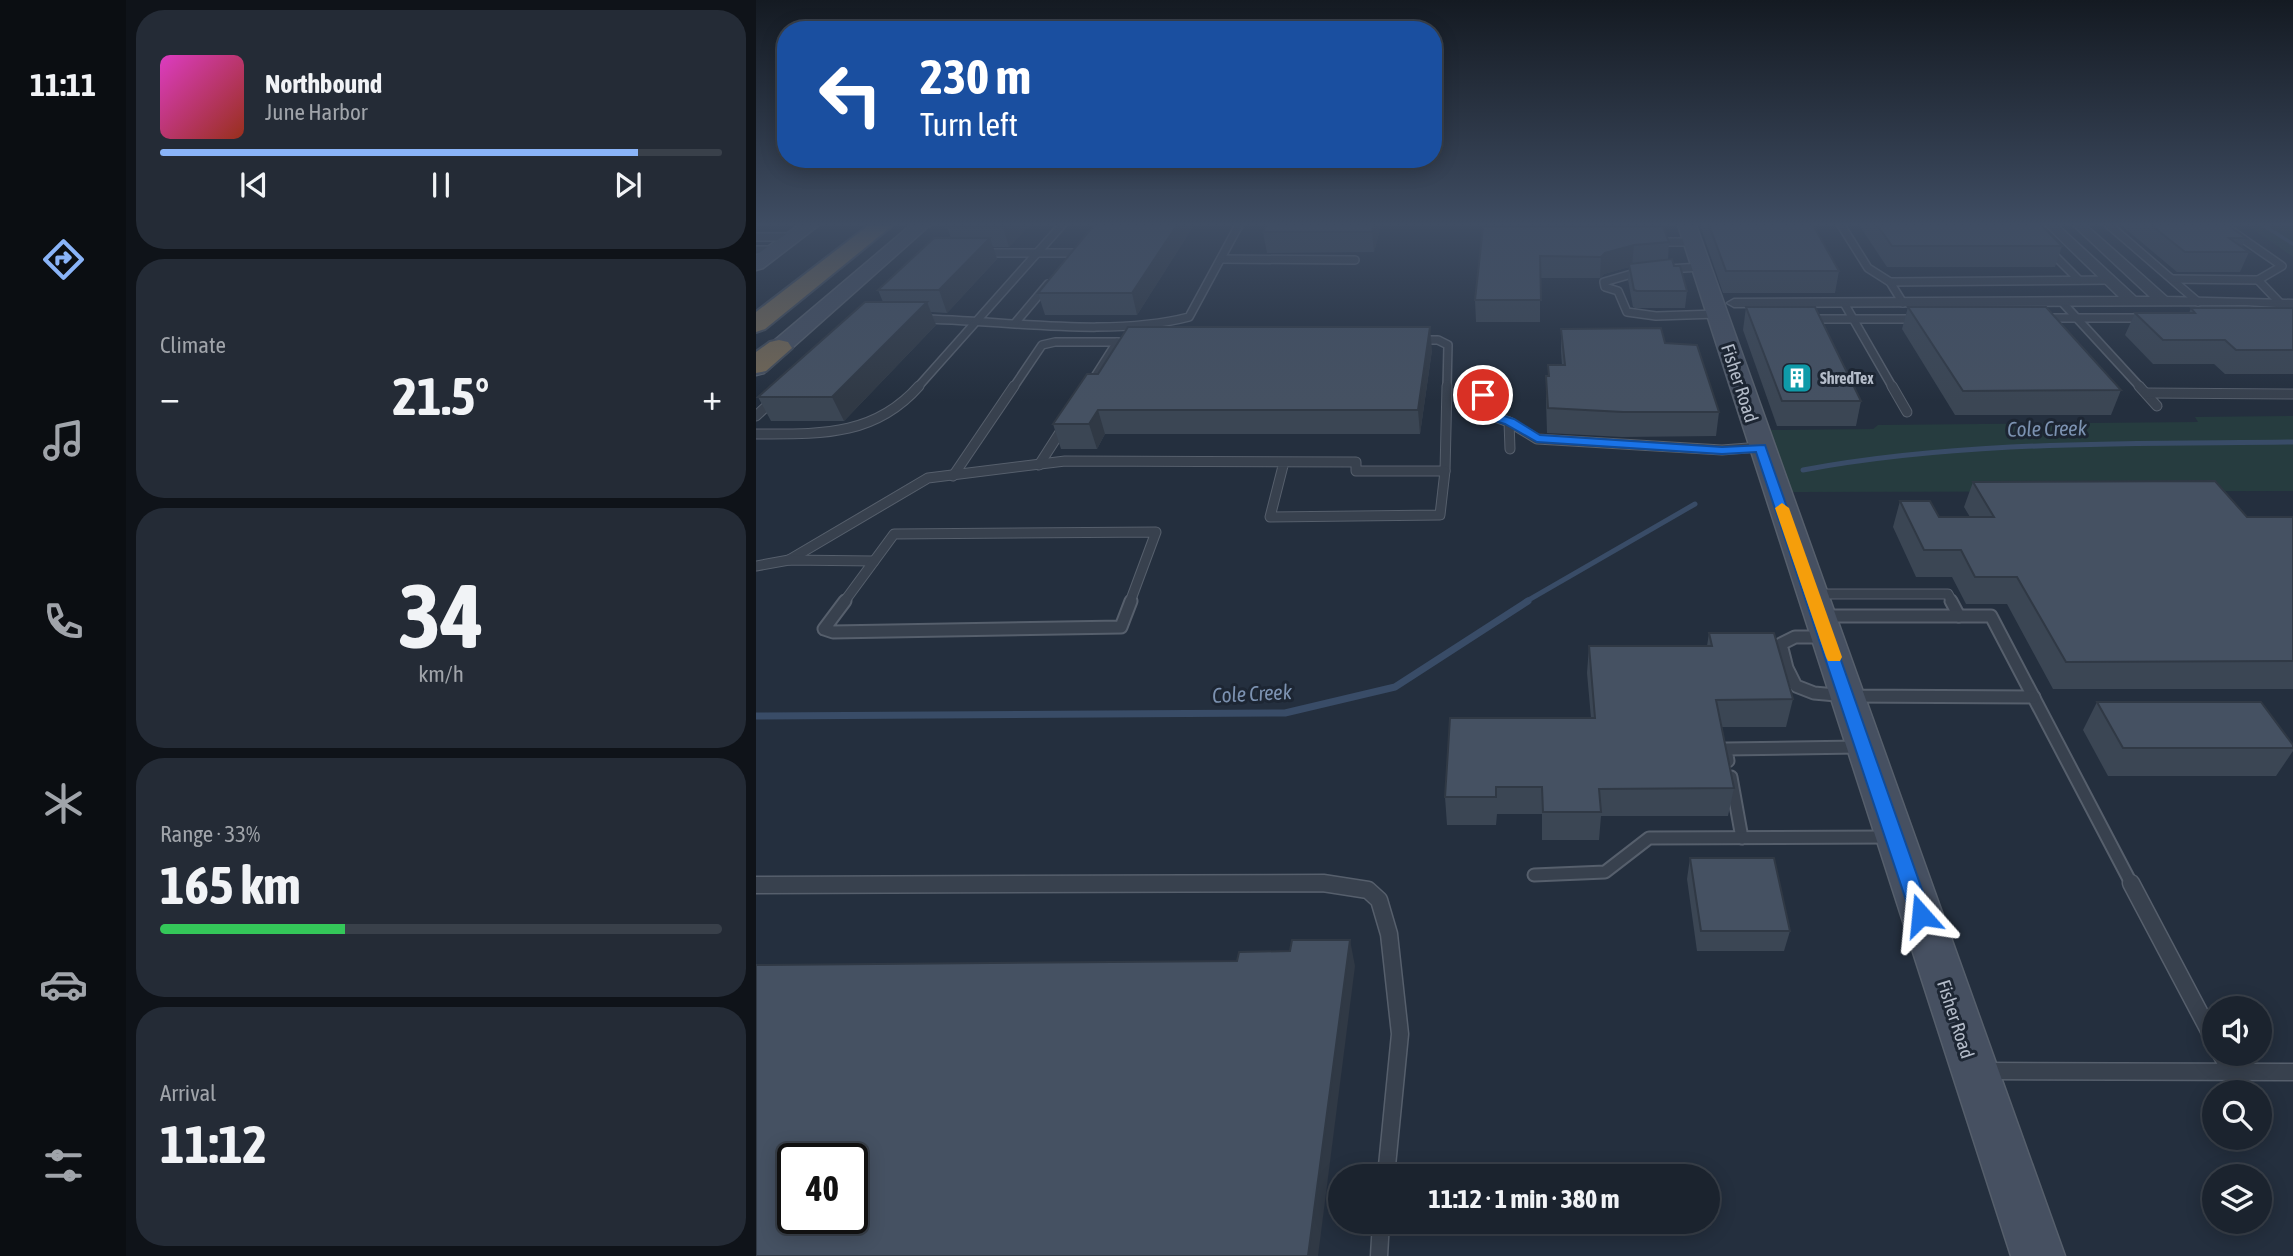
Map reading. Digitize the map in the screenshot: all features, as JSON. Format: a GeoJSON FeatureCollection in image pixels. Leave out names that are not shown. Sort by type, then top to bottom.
{"type":"FeatureCollection","features":[{"type":"Feature","properties":{"kind":"highway"},"geometry":{"type":"LineString","coordinates":[[756,324],[807,284]]}},
{"type":"Feature","properties":{"kind":"highway"},"geometry":{"type":"LineString","coordinates":[[756,366],[779,348]]}},
{"type":"Feature","properties":{"kind":"street"},"geometry":{"type":"LineString","coordinates":[[779,348],[853,284]]}},
{"type":"Feature","properties":{"kind":"street","name":"Fisher Road"},"geometry":{"type":"LineString","coordinates":[[1712,284],[1725,309],[1761,447],[2038,1256]]}},
{"type":"Feature","properties":{"kind":"street"},"geometry":{"type":"LineString","coordinates":[[2114,284],[2133,302]]}},
{"type":"Feature","properties":{"kind":"street"},"geometry":{"type":"LineString","coordinates":[[2144,284],[2164,302]]}},
{"type":"Feature","properties":{"kind":"street"},"geometry":{"type":"LineString","coordinates":[[1725,309],[1844,303],[2062,302],[2198,302],[2282,308]]}},
{"type":"Feature","properties":{"kind":"lane"},"geometry":{"type":"LineString","coordinates":[[756,434],[844,432],[891,414],[1011,284]]}},
{"type":"Feature","properties":{"kind":"lane"},"geometry":{"type":"LineString","coordinates":[[1016,322],[1048,284]]}},
{"type":"Feature","properties":{"kind":"lane"},"geometry":{"type":"LineString","coordinates":[[913,318],[979,319],[1031,326],[1161,325],[1189,317],[1207,284]]}},
{"type":"Feature","properties":{"kind":"lane"},"geometry":{"type":"LineString","coordinates":[[1605,284],[1605,287],[1618,291],[1623,309],[1634,314],[1725,309]]}},
{"type":"Feature","properties":{"kind":"lane"},"geometry":{"type":"LineString","coordinates":[[1891,284],[1903,303]]}},
{"type":"Feature","properties":{"kind":"lane"},"geometry":{"type":"LineString","coordinates":[[2177,284],[2198,302]]}},
{"type":"Feature","properties":{"kind":"lane"},"geometry":{"type":"LineString","coordinates":[[2261,284],[2282,308]]}},
{"type":"Feature","properties":{"kind":"lane"},"geometry":{"type":"LineString","coordinates":[[2062,302],[2157,406]]}},
{"type":"Feature","properties":{"kind":"lane"},"geometry":{"type":"LineString","coordinates":[[1844,303],[1907,412]]}},
{"type":"Feature","properties":{"kind":"lane"},"geometry":{"type":"LineString","coordinates":[[2035,318],[2156,318]]}},
{"type":"Feature","properties":{"kind":"lane"},"geometry":{"type":"LineString","coordinates":[[1802,319],[1924,319]]}},
{"type":"Feature","properties":{"kind":"lane"},"geometry":{"type":"LineString","coordinates":[[1284,462],[1270,517],[1440,515],[1445,471],[1448,345],[1438,340],[1410,340]]}},
{"type":"Feature","properties":{"kind":"lane"},"geometry":{"type":"LineString","coordinates":[[953,476],[1042,345],[1055,342],[1137,343]]}},
{"type":"Feature","properties":{"kind":"lane"},"geometry":{"type":"LineString","coordinates":[[1083,395],[1117,342]]}},
{"type":"Feature","properties":{"kind":"lane"},"geometry":{"type":"LineString","coordinates":[[756,416],[785,389]]}},
{"type":"Feature","properties":{"kind":"lane"},"geometry":{"type":"LineString","coordinates":[[2146,393],[2293,394]]}},
{"type":"Feature","properties":{"kind":"lane"},"geometry":{"type":"LineString","coordinates":[[1483,395],[1495,417],[1510,422],[1537,439],[1722,450],[1761,447]]}},
{"type":"Feature","properties":{"kind":"lane"},"geometry":{"type":"LineString","coordinates":[[1039,466],[1070,415]]}},
{"type":"Feature","properties":{"kind":"lane"},"geometry":{"type":"LineString","coordinates":[[1510,422],[1510,449]]}},
{"type":"Feature","properties":{"kind":"lane"},"geometry":{"type":"LineString","coordinates":[[789,560],[856,518],[928,478],[1065,461],[1356,462],[1356,471],[1445,471]]}},
{"type":"Feature","properties":{"kind":"lane"},"geometry":{"type":"LineString","coordinates":[[1156,532],[1121,627],[833,632],[824,629],[874,561],[894,534],[1156,532]]}},
{"type":"Feature","properties":{"kind":"lane"},"geometry":{"type":"LineString","coordinates":[[756,566],[789,560],[874,561]]}},
{"type":"Feature","properties":{"kind":"lane"},"geometry":{"type":"LineString","coordinates":[[1959,616],[1948,594],[1820,616],[1795,637],[1781,644],[1787,668],[1796,686],[1814,693],[1847,696],[2034,697]]}},
{"type":"Feature","properties":{"kind":"lane"},"geometry":{"type":"LineString","coordinates":[[1820,616],[1991,616],[2202,1017]]}},
{"type":"Feature","properties":{"kind":"lane"},"geometry":{"type":"LineString","coordinates":[[1742,838],[1726,749],[1865,747]]}},
{"type":"Feature","properties":{"kind":"lane"},"geometry":{"type":"LineString","coordinates":[[1534,875],[1605,872],[1649,838],[1895,837]]}},
{"type":"Feature","properties":{"kind":"lane"},"geometry":{"type":"LineString","coordinates":[[756,885],[1323,883],[1368,890],[1379,900],[1389,934],[1400,1034],[1387,1164]]}},
{"type":"Feature","properties":{"kind":"lane"},"geometry":{"type":"LineString","coordinates":[[2228,1066],[2231,1072]]}},
{"type":"Feature","properties":{"kind":"lane"},"geometry":{"type":"LineString","coordinates":[[1973,1071],[2293,1072]]}},
{"type":"Feature","properties":{"kind":"lane"},"geometry":{"type":"LineString","coordinates":[[1379,1256],[1380,1234]]}},
{"type":"Feature","properties":{"kind":"green space"},"geometry":{"type":"Polygon","coordinates":[[[2293,416],[2293,491],[1791,492],[1767,430],[1873,429],[1878,425],[2198,422],[2195,417],[2293,416]]]}},
{"type":"Feature","properties":{"kind":"building"},"geometry":{"type":"Polygon","coordinates":[[[885,284],[945,284],[939,290],[878,290],[885,284]]]}},
{"type":"Feature","properties":{"kind":"building"},"geometry":{"type":"Polygon","coordinates":[[[1046,284],[1138,284],[1132,293],[1038,293],[1046,284]]]}},
{"type":"Feature","properties":{"kind":"building"},"geometry":{"type":"Polygon","coordinates":[[[1477,284],[1541,284],[1541,300],[1475,300],[1477,284]]]}},
{"type":"Feature","properties":{"kind":"building"},"geometry":{"type":"Polygon","coordinates":[[[1633,284],[1685,284],[1687,291],[1637,291],[1634,290],[1633,284]]]}},
{"type":"Feature","properties":{"kind":"building"},"geometry":{"type":"Polygon","coordinates":[[[865,302],[927,302],[832,397],[758,397],[865,302]]]}},
{"type":"Feature","properties":{"kind":"building"},"geometry":{"type":"Polygon","coordinates":[[[1746,307],[1815,307],[1861,401],[1782,401],[1746,307]]]}},
{"type":"Feature","properties":{"kind":"building"},"geometry":{"type":"Polygon","coordinates":[[[1908,307],[2046,307],[2121,390],[1963,391],[1908,307]]]}},
{"type":"Feature","properties":{"kind":"building"},"geometry":{"type":"Polygon","coordinates":[[[2191,308],[2293,308],[2293,350],[2236,350],[2225,340],[2163,340],[2135,313],[2195,313],[2191,308]]]}},
{"type":"Feature","properties":{"kind":"building"},"geometry":{"type":"Polygon","coordinates":[[[1128,327],[1430,327],[1418,410],[1098,410],[1089,424],[1053,424],[1087,374],[1098,374],[1128,327]]]}},
{"type":"Feature","properties":{"kind":"building"},"geometry":{"type":"Polygon","coordinates":[[[1661,328],[1665,343],[1697,345],[1719,412],[1623,412],[1548,408],[1548,365],[1565,365],[1561,329],[1661,328]]]}},
{"type":"Feature","properties":{"kind":"building"},"geometry":{"type":"Polygon","coordinates":[[[2215,481],[2247,517],[2293,517],[2293,661],[2066,662],[2017,577],[1975,577],[1961,550],[1924,550],[1900,501],[1930,501],[1939,517],[1994,517],[1973,482],[2215,481]]]}},
{"type":"Feature","properties":{"kind":"building"},"geometry":{"type":"Polygon","coordinates":[[[1709,633],[1774,633],[1793,699],[1716,700],[1734,788],[1599,789],[1601,812],[1543,812],[1542,787],[1496,787],[1496,797],[1445,797],[1450,718],[1595,718],[1589,646],[1712,646],[1709,633]]]}},
{"type":"Feature","properties":{"kind":"building"},"geometry":{"type":"Polygon","coordinates":[[[2097,702],[2261,702],[2293,748],[2123,748],[2097,702]]]}},
{"type":"Feature","properties":{"kind":"building"},"geometry":{"type":"Polygon","coordinates":[[[1690,858],[1774,858],[1790,931],[1701,931],[1690,858]]]}},
{"type":"Feature","properties":{"kind":"building"},"geometry":{"type":"Polygon","coordinates":[[[1292,940],[1350,940],[1308,1256],[756,1256],[756,965],[1237,961],[1239,952],[1290,951],[1292,940]]]}},
{"type":"Feature","properties":{"kind":"waterway","name":"Cole Creek"},"geometry":{"type":"LineString","coordinates":[[1803,470],[1864,460],[1986,448],[2293,442]]}},
{"type":"Feature","properties":{"kind":"waterway","name":"Cole Creek"},"geometry":{"type":"LineString","coordinates":[[1525,602],[1695,504]]}},
{"type":"Feature","properties":{"kind":"waterway","name":"Cole Creek"},"geometry":{"type":"LineString","coordinates":[[756,716],[1285,713],[1395,687],[1528,601]]}},
{"type":"Feature","properties":{"kind":"slow traffic"},"geometry":{"type":"LineString","coordinates":[[1782,508],[1834,657]]}},
{"type":"Feature","properties":{"kind":"place","name":"ShredTex"},"geometry":{"type":"Point","coordinates":[1797,378]}},
{"type":"Feature","properties":{"kind":"route"},"geometry":{"type":"LineString","coordinates":[[1483,395],[1495,417],[1510,422],[1537,439],[1722,450],[1761,447],[1821,616],[1921,915]]}}]}
